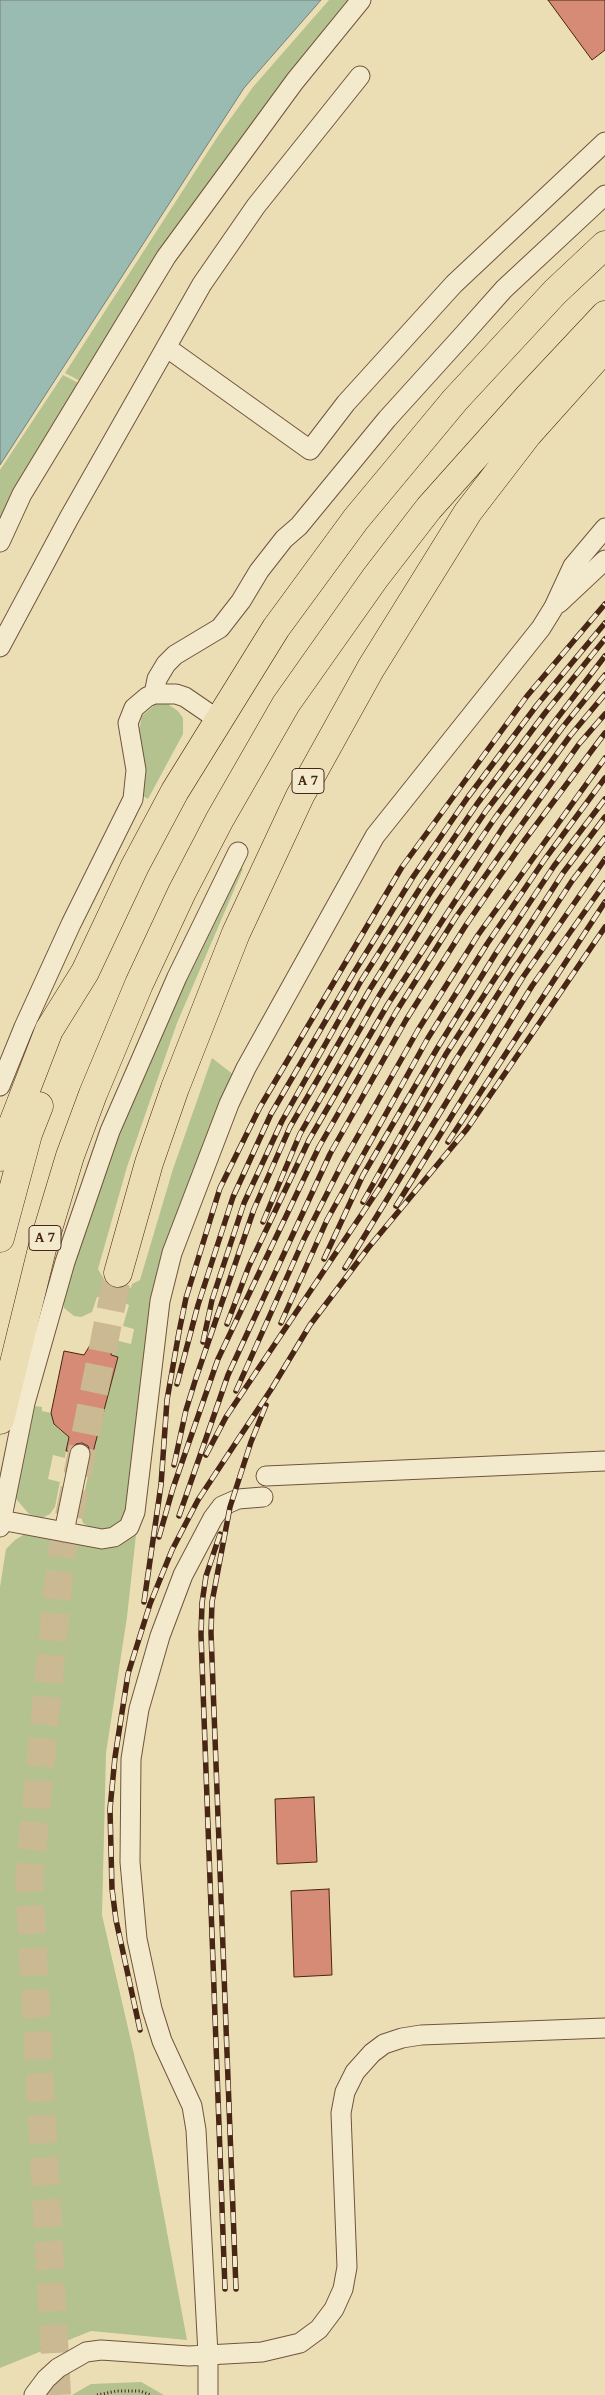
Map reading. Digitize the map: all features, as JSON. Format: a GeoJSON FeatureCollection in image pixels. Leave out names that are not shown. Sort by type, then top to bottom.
{"type":"FeatureCollection","features":[{"type":"Feature","properties":{"kind":"highway"},"geometry":{"type":"LineString","coordinates":[[0,1157],[49,1030],[85,972],[135,866],[175,791],[276,628],[350,526],[395,470],[495,355],[605,245]]}},
{"type":"Feature","properties":{"kind":"highway","name":"A 7"},"geometry":{"type":"LineString","coordinates":[[0,1420],[42,1249],[68,1165],[93,1094],[139,984],[215,827],[286,704],[375,578],[428,508],[605,315]]}},
{"type":"Feature","properties":{"kind":"highway","name":"A 7"},"geometry":{"type":"LineString","coordinates":[[118,1272],[150,1163],[175,1088],[236,933],[300,796],[371,668],[468,512],[528,434],[605,348]]}},
{"type":"Feature","properties":{"kind":"highway","name":"A 7"},"geometry":{"type":"LineString","coordinates":[[375,578],[528,434]]}},
{"type":"Feature","properties":{"kind":"highway"},"geometry":{"type":"LineString","coordinates":[[0,1238],[28,1134],[65,1040],[85,972]]}},
{"type":"Feature","properties":{"kind":"lane"},"geometry":{"type":"LineString","coordinates":[[0,542],[22,494],[166,258],[295,81],[361,0]]}},
{"type":"Feature","properties":{"kind":"lane"},"geometry":{"type":"LineString","coordinates":[[0,647],[68,518],[202,284],[256,206],[360,76]]}},
{"type":"Feature","properties":{"kind":"lane"},"geometry":{"type":"LineString","coordinates":[[166,347],[310,450],[346,403],[454,284],[605,142]]}},
{"type":"Feature","properties":{"kind":"lane"},"geometry":{"type":"LineString","coordinates":[[154,694],[157,679],[166,664],[175,655],[220,628],[259,571],[284,539],[299,526],[387,419],[504,289],[605,195]]}},
{"type":"Feature","properties":{"kind":"lane"},"geometry":{"type":"LineString","coordinates":[[238,852],[177,977],[110,1131],[65,1262],[25,1403],[1,1523],[102,1539],[114,1537],[129,1528],[133,1520],[160,1301],[172,1253],[229,1104],[246,1068],[375,836],[541,628],[554,607],[573,566],[605,528]]}},
{"type":"Feature","properties":{"kind":"lane"},"geometry":{"type":"LineString","coordinates":[[554,607],[605,560]]}},
{"type":"Feature","properties":{"kind":"lane"},"geometry":{"type":"LineString","coordinates":[[0,1086],[24,1027],[67,933],[133,800],[136,770],[128,724],[134,708],[147,697],[154,694],[169,693],[186,697],[220,721]]}},
{"type":"Feature","properties":{"kind":"lane"},"geometry":{"type":"LineString","coordinates":[[64,1532],[80,1454]]}},
{"type":"Feature","properties":{"kind":"lane"},"geometry":{"type":"LineString","coordinates":[[266,1476],[605,1461]]}},
{"type":"Feature","properties":{"kind":"lane"},"geometry":{"type":"LineString","coordinates":[[208,2395],[208,2354],[196,2130],[192,2106],[162,2041],[152,2009],[137,1939],[130,1862],[131,1759],[142,1700],[160,1636],[184,1575],[213,1518],[222,1506],[238,1499],[263,1497]]}},
{"type":"Feature","properties":{"kind":"lane"},"geometry":{"type":"LineString","coordinates":[[34,2395],[46,2379],[58,2368],[86,2352],[101,2350],[189,2356],[262,2352],[300,2343],[319,2329],[334,2309],[343,2289],[347,2267],[341,2113],[345,2092],[355,2072],[372,2053],[384,2044],[402,2038],[421,2035],[605,2028]]}},
{"type":"Feature","properties":{"kind":"path"},"geometry":{"type":"LineString","coordinates":[[97,2395],[117,2391],[140,2391],[151,2395]]}},
{"type":"Feature","properties":{"kind":"green space"},"geometry":{"type":"Polygon","coordinates":[[[329,0],[353,0],[86,384],[65,373],[218,136],[253,87],[329,0]]]}},
{"type":"Feature","properties":{"kind":"green space"},"geometry":{"type":"Polygon","coordinates":[[[63,375],[84,386],[0,533],[0,470],[63,375]]]}},
{"type":"Feature","properties":{"kind":"green space"},"geometry":{"type":"Polygon","coordinates":[[[157,703],[170,703],[169,705],[178,711],[183,718],[183,734],[148,799],[143,796],[146,773],[139,730],[142,716],[157,703]]]}},
{"type":"Feature","properties":{"kind":"green space"},"geometry":{"type":"Polygon","coordinates":[[[238,866],[243,869],[177,1023],[127,1167],[98,1269],[105,1281],[100,1297],[97,1297],[92,1312],[81,1317],[74,1316],[64,1308],[63,1298],[105,1168],[164,1026],[238,866]]]}},
{"type":"Feature","properties":{"kind":"green space"},"geometry":{"type":"Polygon","coordinates":[[[212,1058],[234,1075],[176,1220],[128,1507],[121,1522],[109,1530],[92,1529],[83,1523],[80,1514],[92,1456],[118,1357],[111,1355],[115,1340],[131,1344],[134,1329],[123,1326],[129,1305],[124,1303],[128,1287],[131,1288],[132,1284],[140,1280],[173,1169],[212,1058]]]}},
{"type":"Feature","properties":{"kind":"green space"},"geometry":{"type":"Polygon","coordinates":[[[35,1406],[42,1407],[42,1411],[51,1413],[54,1424],[61,1431],[69,1433],[65,1458],[53,1455],[48,1479],[60,1482],[55,1507],[50,1514],[42,1518],[29,1514],[16,1499],[16,1489],[35,1406]]]}},
{"type":"Feature","properties":{"kind":"green space"},"geometry":{"type":"Polygon","coordinates":[[[25,1534],[115,1546],[136,1535],[127,1617],[106,1753],[102,1915],[134,2054],[187,2340],[91,2331],[0,2368],[0,1587],[6,1549],[25,1534]]]}},
{"type":"Feature","properties":{"kind":"green space"},"geometry":{"type":"Polygon","coordinates":[[[141,2382],[164,2395],[72,2395],[91,2384],[141,2382]]]}},
{"type":"Feature","properties":{"kind":"water"},"geometry":{"type":"Polygon","coordinates":[[[0,0],[321,0],[244,88],[0,465],[0,0]]]}},
{"type":"Feature","properties":{"kind":"building"},"geometry":{"type":"Polygon","coordinates":[[[548,0],[605,0],[605,50],[592,60],[548,0]]]}},
{"type":"Feature","properties":{"kind":"building"},"geometry":{"type":"Polygon","coordinates":[[[92,1342],[107,1343],[112,1348],[111,1355],[118,1357],[92,1456],[88,1446],[82,1443],[76,1444],[69,1451],[66,1451],[69,1437],[54,1424],[51,1413],[64,1351],[84,1355],[92,1342]]]}},
{"type":"Feature","properties":{"kind":"building"},"geometry":{"type":"Polygon","coordinates":[[[314,1797],[317,1862],[277,1864],[275,1799],[314,1797]]]}},
{"type":"Feature","properties":{"kind":"building"},"geometry":{"type":"Polygon","coordinates":[[[329,1889],[332,1975],[294,1977],[291,1891],[329,1889]]]}},
{"type":"Feature","properties":{"kind":"tunnel"},"geometry":{"type":"LineString","coordinates":[[57,2395],[29,1880],[61,1556],[118,1273]]}},
{"type":"Feature","properties":{"kind":"railway"},"geometry":{"type":"LineString","coordinates":[[144,1602],[161,1485],[167,1400],[179,1332],[186,1298],[220,1188],[260,1107],[402,867],[527,696],[605,604]]}},
{"type":"Feature","properties":{"kind":"railway"},"geometry":{"type":"LineString","coordinates":[[177,1384],[198,1305],[233,1197],[271,1114],[353,974],[413,877],[468,797],[537,705],[605,623]]}},
{"type":"Feature","properties":{"kind":"railway"},"geometry":{"type":"LineString","coordinates":[[203,1342],[212,1300],[244,1203],[282,1121],[361,981],[422,885],[477,804],[545,713],[605,639]]}},
{"type":"Feature","properties":{"kind":"railway"},"geometry":{"type":"LineString","coordinates":[[174,1465],[186,1410],[196,1378],[254,1209],[290,1127],[370,989],[430,893],[486,811],[605,656]]}},
{"type":"Feature","properties":{"kind":"railway"},"geometry":{"type":"LineString","coordinates":[[263,1222],[300,1134],[379,996],[438,901],[495,818],[562,728],[605,675]]}},
{"type":"Feature","properties":{"kind":"railway"},"geometry":{"type":"LineString","coordinates":[[227,1324],[249,1266],[309,1140],[388,1004],[504,826],[570,736],[605,694]]}},
{"type":"Feature","properties":{"kind":"railway"},"geometry":{"type":"LineString","coordinates":[[159,1537],[173,1488],[218,1359],[319,1147],[396,1012],[456,917],[579,744],[605,714]]}},
{"type":"Feature","properties":{"kind":"railway"},"geometry":{"type":"LineString","coordinates":[[179,1516],[228,1375],[330,1154],[406,1020],[466,925],[524,841],[605,733]]}},
{"type":"Feature","properties":{"kind":"railway"},"geometry":{"type":"LineString","coordinates":[[236,1391],[304,1239],[343,1162],[418,1030],[478,935],[605,758]]}},
{"type":"Feature","properties":{"kind":"railway"},"geometry":{"type":"LineString","coordinates":[[281,1323],[327,1220],[428,1038],[487,944],[545,859],[605,778]]}},
{"type":"Feature","properties":{"kind":"railway"},"geometry":{"type":"LineString","coordinates":[[324,1259],[363,1175],[438,1047],[496,953],[554,866],[605,799]]}},
{"type":"Feature","properties":{"kind":"railway"},"geometry":{"type":"LineString","coordinates":[[363,1202],[446,1054],[563,873],[605,817]]}},
{"type":"Feature","properties":{"kind":"railway"},"geometry":{"type":"LineString","coordinates":[[206,1455],[226,1417],[380,1187],[455,1061],[514,969],[572,881],[605,838]]}},
{"type":"Feature","properties":{"kind":"railway"},"geometry":{"type":"LineString","coordinates":[[345,1268],[523,977],[605,859]]}},
{"type":"Feature","properties":{"kind":"railway"},"geometry":{"type":"LineString","coordinates":[[396,1206],[532,986],[605,883]]}},
{"type":"Feature","properties":{"kind":"railway"},"geometry":{"type":"LineString","coordinates":[[448,1142],[605,902]]}},
{"type":"Feature","properties":{"kind":"railway"},"geometry":{"type":"LineString","coordinates":[[140,2030],[116,1920],[112,1889],[110,1809],[115,1757],[128,1674],[150,1604],[172,1550],[198,1500],[272,1388],[310,1325],[369,1247],[467,1129],[605,927]]}},
{"type":"Feature","properties":{"kind":"railway"},"geometry":{"type":"LineString","coordinates":[[236,2289],[211,1633],[212,1602],[230,1507],[251,1442],[266,1405]]}},
{"type":"Feature","properties":{"kind":"railway"},"geometry":{"type":"LineString","coordinates":[[220,1534],[206,1576],[202,1603],[201,1635],[225,2289]]}}]}
